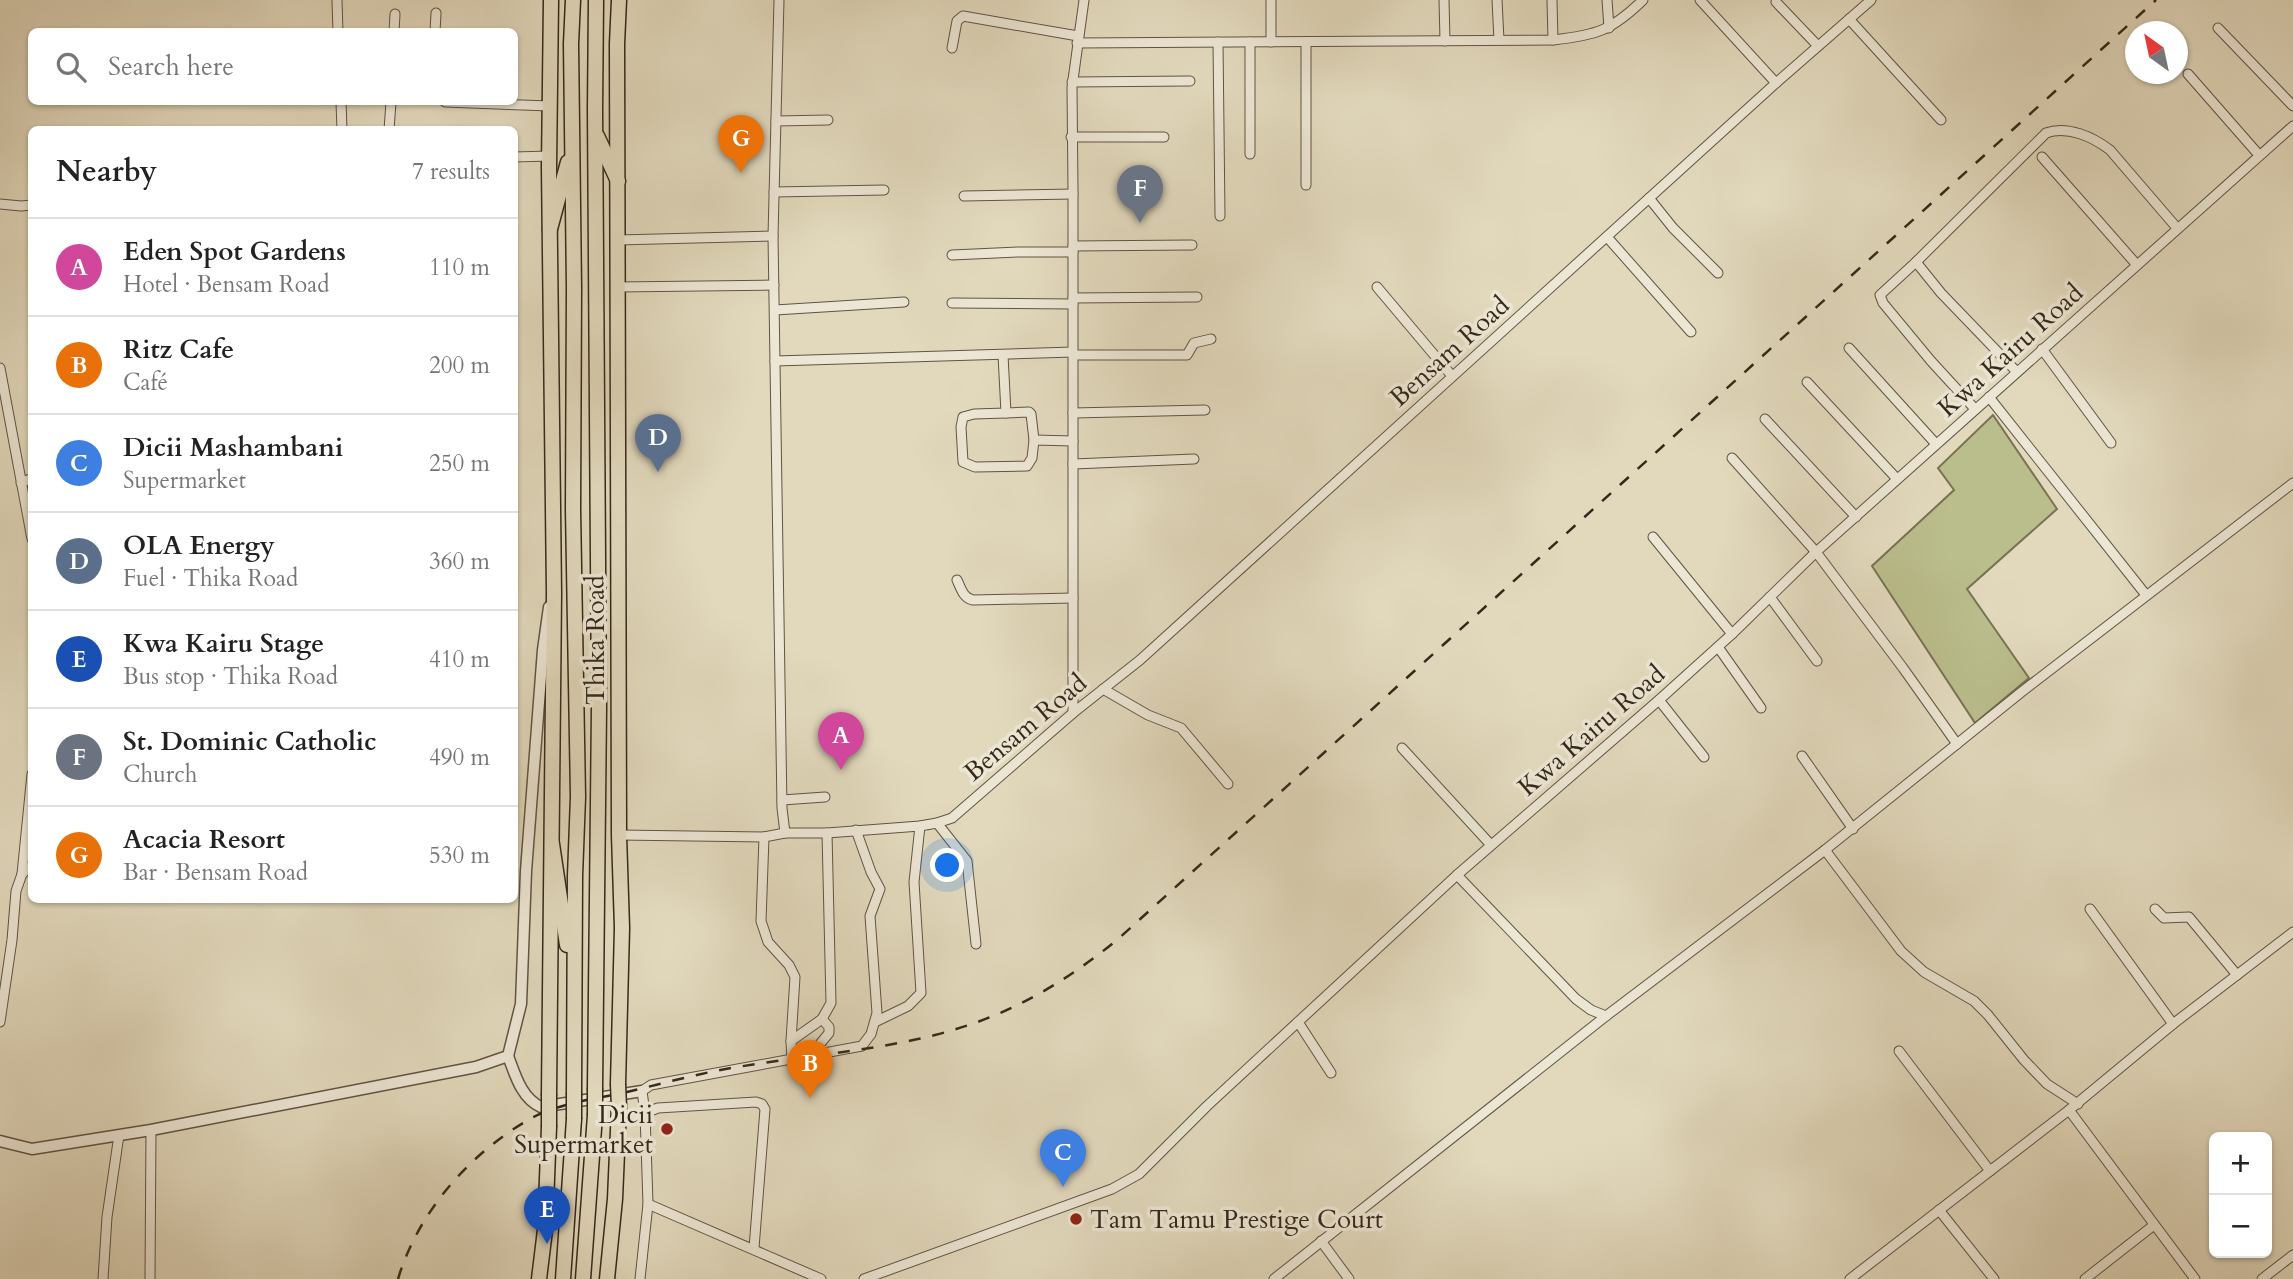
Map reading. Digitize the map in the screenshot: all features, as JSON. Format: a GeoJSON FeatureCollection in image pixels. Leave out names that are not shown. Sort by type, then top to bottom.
{"type":"FeatureCollection","features":[{"type":"Feature","properties":{"kind":"main road","name":"Thika Road"},"geometry":{"type":"LineString","coordinates":[[539,1279],[545,1230],[550,1094],[554,593],[550,229],[551,0]]}},
{"type":"Feature","properties":{"kind":"main road","name":"Thika Road"},"geometry":{"type":"LineString","coordinates":[[563,1279],[574,1119],[573,991],[578,797],[573,509],[573,0]]}},
{"type":"Feature","properties":{"kind":"main road","name":"Thika Road"},"geometry":{"type":"LineString","coordinates":[[583,1279],[595,1115],[599,708],[596,0]]}},
{"type":"Feature","properties":{"kind":"main road","name":"Thika Road"},"geometry":{"type":"LineString","coordinates":[[607,1279],[615,1199],[619,1107],[622,928],[619,835],[617,287],[619,0]]}},
{"type":"Feature","properties":{"kind":"main road"},"geometry":{"type":"LineString","coordinates":[[595,131],[618,181]]}},
{"type":"Feature","properties":{"kind":"main road"},"geometry":{"type":"LineString","coordinates":[[550,229],[573,145]]}},
{"type":"Feature","properties":{"kind":"main road"},"geometry":{"type":"LineString","coordinates":[[552,844],[573,991]]}},
{"type":"Feature","properties":{"kind":"street"},"geometry":{"type":"LineString","coordinates":[[337,0],[338,28]]}},
{"type":"Feature","properties":{"kind":"street"},"geometry":{"type":"LineString","coordinates":[[779,0],[773,236],[782,800],[785,832]]}},
{"type":"Feature","properties":{"kind":"street"},"geometry":{"type":"LineString","coordinates":[[1073,713],[1071,137],[1072,82],[1083,0]]}},
{"type":"Feature","properties":{"kind":"street"},"geometry":{"type":"LineString","coordinates":[[1271,0],[1271,42]]}},
{"type":"Feature","properties":{"kind":"street"},"geometry":{"type":"LineString","coordinates":[[1444,0],[1446,41]]}},
{"type":"Feature","properties":{"kind":"street"},"geometry":{"type":"LineString","coordinates":[[1497,0],[1499,40]]}},
{"type":"Feature","properties":{"kind":"street"},"geometry":{"type":"LineString","coordinates":[[1552,0],[1553,40]]}},
{"type":"Feature","properties":{"kind":"street"},"geometry":{"type":"LineString","coordinates":[[1607,0],[1609,28]]}},
{"type":"Feature","properties":{"kind":"street"},"geometry":{"type":"LineString","coordinates":[[952,48],[957,21],[963,16],[1077,40],[1218,43],[1553,40],[1591,35],[1609,28],[1643,0]]}},
{"type":"Feature","properties":{"kind":"street"},"geometry":{"type":"LineString","coordinates":[[1700,0],[1776,83]]}},
{"type":"Feature","properties":{"kind":"street","name":"Bensam Road"},"geometry":{"type":"LineString","coordinates":[[619,835],[764,837],[785,832],[827,833],[920,826],[952,818],[1073,713],[1140,660],[1871,0]]}},
{"type":"Feature","properties":{"kind":"street"},"geometry":{"type":"LineString","coordinates":[[1776,2],[1818,46]]}},
{"type":"Feature","properties":{"kind":"street"},"geometry":{"type":"LineString","coordinates":[[435,28],[436,13]]}},
{"type":"Feature","properties":{"kind":"street"},"geometry":{"type":"LineString","coordinates":[[394,28],[395,14]]}},
{"type":"Feature","properties":{"kind":"street"},"geometry":{"type":"LineString","coordinates":[[1849,19],[1941,120]]}},
{"type":"Feature","properties":{"kind":"street"},"geometry":{"type":"LineString","coordinates":[[2218,27],[2293,106]]}},
{"type":"Feature","properties":{"kind":"street"},"geometry":{"type":"LineString","coordinates":[[1250,42],[1250,154]]}},
{"type":"Feature","properties":{"kind":"street"},"geometry":{"type":"LineString","coordinates":[[1306,42],[1306,185]]}},
{"type":"Feature","properties":{"kind":"street"},"geometry":{"type":"LineString","coordinates":[[1218,43],[1220,216]]}},
{"type":"Feature","properties":{"kind":"street"},"geometry":{"type":"LineString","coordinates":[[2188,74],[2259,155]]}},
{"type":"Feature","properties":{"kind":"street"},"geometry":{"type":"LineString","coordinates":[[1072,82],[1190,82]]}},
{"type":"Feature","properties":{"kind":"street"},"geometry":{"type":"LineString","coordinates":[[518,104],[550,106]]}},
{"type":"Feature","properties":{"kind":"street"},"geometry":{"type":"LineString","coordinates":[[341,105],[342,126]]}},
{"type":"Feature","properties":{"kind":"street"},"geometry":{"type":"LineString","coordinates":[[389,126],[391,105]]}},
{"type":"Feature","properties":{"kind":"street"},"geometry":{"type":"LineString","coordinates":[[776,121],[828,120]]}},
{"type":"Feature","properties":{"kind":"street","name":"Kwa Kairu Road"},"geometry":{"type":"LineString","coordinates":[[864,1279],[1112,1189],[1139,1174],[1207,1106],[1457,875],[1732,635],[1816,552],[2293,126]]}},
{"type":"Feature","properties":{"kind":"street"},"geometry":{"type":"LineString","coordinates":[[1975,409],[1931,361],[1880,295],[2046,133],[2064,129],[2092,139],[2110,150],[2177,228]]}},
{"type":"Feature","properties":{"kind":"street"},"geometry":{"type":"LineString","coordinates":[[1071,137],[1164,137]]}},
{"type":"Feature","properties":{"kind":"street"},"geometry":{"type":"LineString","coordinates":[[518,157],[550,156]]}},
{"type":"Feature","properties":{"kind":"street"},"geometry":{"type":"LineString","coordinates":[[2042,157],[2137,264]]}},
{"type":"Feature","properties":{"kind":"street"},"geometry":{"type":"LineString","coordinates":[[774,192],[884,190]]}},
{"type":"Feature","properties":{"kind":"street"},"geometry":{"type":"LineString","coordinates":[[964,196],[1073,194]]}},
{"type":"Feature","properties":{"kind":"street"},"geometry":{"type":"LineString","coordinates":[[1649,198],[1673,228],[1718,273]]}},
{"type":"Feature","properties":{"kind":"street"},"geometry":{"type":"LineString","coordinates":[[0,204],[28,205]]}},
{"type":"Feature","properties":{"kind":"street"},"geometry":{"type":"LineString","coordinates":[[618,240],[773,236]]}},
{"type":"Feature","properties":{"kind":"street"},"geometry":{"type":"LineString","coordinates":[[1606,237],[1691,332]]}},
{"type":"Feature","properties":{"kind":"street"},"geometry":{"type":"LineString","coordinates":[[952,255],[1192,245]]}},
{"type":"Feature","properties":{"kind":"street"},"geometry":{"type":"LineString","coordinates":[[1916,262],[1941,293],[2017,372]]}},
{"type":"Feature","properties":{"kind":"street"},"geometry":{"type":"LineString","coordinates":[[617,287],[774,285]]}},
{"type":"Feature","properties":{"kind":"street"},"geometry":{"type":"LineString","coordinates":[[1377,287],[1452,376]]}},
{"type":"Feature","properties":{"kind":"street"},"geometry":{"type":"LineString","coordinates":[[952,303],[1197,297]]}},
{"type":"Feature","properties":{"kind":"street"},"geometry":{"type":"LineString","coordinates":[[775,310],[904,302]]}},
{"type":"Feature","properties":{"kind":"street"},"geometry":{"type":"LineString","coordinates":[[775,361],[1073,353],[1187,355],[1194,343],[1211,339]]}},
{"type":"Feature","properties":{"kind":"street"},"geometry":{"type":"LineString","coordinates":[[1849,348],[1936,444]]}},
{"type":"Feature","properties":{"kind":"street"},"geometry":{"type":"LineString","coordinates":[[2042,349],[2111,443]]}},
{"type":"Feature","properties":{"kind":"street"},"geometry":{"type":"LineString","coordinates":[[1003,355],[1006,412]]}},
{"type":"Feature","properties":{"kind":"street"},"geometry":{"type":"LineString","coordinates":[[0,368],[28,519]]}},
{"type":"Feature","properties":{"kind":"street"},"geometry":{"type":"LineString","coordinates":[[1807,382],[1897,479]]}},
{"type":"Feature","properties":{"kind":"street"},"geometry":{"type":"LineString","coordinates":[[1989,397],[2146,595]]}},
{"type":"Feature","properties":{"kind":"street"},"geometry":{"type":"LineString","coordinates":[[1073,413],[1206,410]]}},
{"type":"Feature","properties":{"kind":"street"},"geometry":{"type":"LineString","coordinates":[[1006,412],[1031,414],[1034,440],[1032,458],[1027,466],[966,465],[963,462],[963,417],[1006,412]]}},
{"type":"Feature","properties":{"kind":"street"},"geometry":{"type":"LineString","coordinates":[[1765,419],[1856,516]]}},
{"type":"Feature","properties":{"kind":"street"},"geometry":{"type":"LineString","coordinates":[[1034,440],[1073,441]]}},
{"type":"Feature","properties":{"kind":"street"},"geometry":{"type":"LineString","coordinates":[[1732,458],[1816,552],[1957,744]]}},
{"type":"Feature","properties":{"kind":"street"},"geometry":{"type":"LineString","coordinates":[[1073,464],[1194,459]]}},
{"type":"Feature","properties":{"kind":"street"},"geometry":{"type":"LineString","coordinates":[[21,483],[28,480]]}},
{"type":"Feature","properties":{"kind":"street"},"geometry":{"type":"LineString","coordinates":[[1280,1278],[1321,1241],[1606,1016],[1853,829],[2146,595],[2293,483]]}},
{"type":"Feature","properties":{"kind":"street"},"geometry":{"type":"LineString","coordinates":[[1653,537],[1732,635]]}},
{"type":"Feature","properties":{"kind":"street"},"geometry":{"type":"LineString","coordinates":[[957,580],[963,593],[973,600],[1073,598]]}},
{"type":"Feature","properties":{"kind":"street"},"geometry":{"type":"LineString","coordinates":[[554,593],[547,614],[540,684],[526,871],[521,1004],[508,1056],[532,1102],[541,1107],[642,1091],[651,1085],[862,1046],[871,1034],[877,1013],[870,916],[880,889],[856,830]]}},
{"type":"Feature","properties":{"kind":"street"},"geometry":{"type":"LineString","coordinates":[[1770,597],[1817,661]]}},
{"type":"Feature","properties":{"kind":"street"},"geometry":{"type":"LineString","coordinates":[[1718,647],[1761,708]]}},
{"type":"Feature","properties":{"kind":"street"},"geometry":{"type":"LineString","coordinates":[[1103,689],[1148,715],[1181,728],[1228,783]]}},
{"type":"Feature","properties":{"kind":"street"},"geometry":{"type":"LineString","coordinates":[[1659,700],[1704,757]]}},
{"type":"Feature","properties":{"kind":"street"},"geometry":{"type":"LineString","coordinates":[[1402,748],[1491,845]]}},
{"type":"Feature","properties":{"kind":"street"},"geometry":{"type":"LineString","coordinates":[[1802,755],[1853,829]]}},
{"type":"Feature","properties":{"kind":"street"},"geometry":{"type":"LineString","coordinates":[[782,800],[825,797]]}},
{"type":"Feature","properties":{"kind":"street"},"geometry":{"type":"LineString","coordinates":[[0,1022],[28,814]]}},
{"type":"Feature","properties":{"kind":"street"},"geometry":{"type":"LineString","coordinates":[[937,823],[967,861],[976,944]]}},
{"type":"Feature","properties":{"kind":"street"},"geometry":{"type":"LineString","coordinates":[[875,1022],[908,1006],[921,993],[914,882],[920,826]]}},
{"type":"Feature","properties":{"kind":"street"},"geometry":{"type":"LineString","coordinates":[[791,1041],[822,1019],[831,1003],[827,833]]}},
{"type":"Feature","properties":{"kind":"street"},"geometry":{"type":"LineString","coordinates":[[764,837],[761,921],[768,942],[789,965],[794,977],[792,1059]]}},
{"type":"Feature","properties":{"kind":"street"},"geometry":{"type":"LineString","coordinates":[[1825,850],[1901,951],[1924,972],[1974,1001],[2047,1084],[2078,1104]]}},
{"type":"Feature","properties":{"kind":"street"},"geometry":{"type":"LineString","coordinates":[[22,874],[28,869]]}},
{"type":"Feature","properties":{"kind":"street"},"geometry":{"type":"LineString","coordinates":[[1457,875],[1576,999],[1591,1010],[1606,1016]]}},
{"type":"Feature","properties":{"kind":"street"},"geometry":{"type":"LineString","coordinates":[[2090,909],[2173,1024]]}},
{"type":"Feature","properties":{"kind":"street"},"geometry":{"type":"LineString","coordinates":[[2155,909],[2164,918],[2171,920],[2189,917],[2237,975]]}},
{"type":"Feature","properties":{"kind":"street"},"geometry":{"type":"LineString","coordinates":[[1850,1279],[2078,1104],[2173,1024],[2293,932]]}},
{"type":"Feature","properties":{"kind":"street"},"geometry":{"type":"LineString","coordinates":[[810,1056],[830,1033],[829,1027],[822,1019]]}},
{"type":"Feature","properties":{"kind":"street"},"geometry":{"type":"LineString","coordinates":[[1298,1022],[1331,1073]]}},
{"type":"Feature","properties":{"kind":"street"},"geometry":{"type":"LineString","coordinates":[[1899,1051],[1990,1171]]}},
{"type":"Feature","properties":{"kind":"street"},"geometry":{"type":"LineString","coordinates":[[0,1142],[32,1149],[151,1130],[476,1067],[508,1056]]}},
{"type":"Feature","properties":{"kind":"street"},"geometry":{"type":"LineString","coordinates":[[640,1279],[648,1204],[642,1091]]}},
{"type":"Feature","properties":{"kind":"street"},"geometry":{"type":"LineString","coordinates":[[645,1113],[666,1107],[756,1102],[762,1104],[765,1110],[754,1248]]}},
{"type":"Feature","properties":{"kind":"street"},"geometry":{"type":"LineString","coordinates":[[2069,1110],[2195,1279]]}},
{"type":"Feature","properties":{"kind":"street"},"geometry":{"type":"LineString","coordinates":[[150,1279],[151,1130]]}},
{"type":"Feature","properties":{"kind":"street"},"geometry":{"type":"LineString","coordinates":[[103,1279],[107,1217],[119,1135]]}},
{"type":"Feature","properties":{"kind":"street"},"geometry":{"type":"LineString","coordinates":[[648,1204],[821,1279]]}},
{"type":"Feature","properties":{"kind":"street"},"geometry":{"type":"LineString","coordinates":[[1939,1210],[1994,1279]]}},
{"type":"Feature","properties":{"kind":"street"},"geometry":{"type":"LineString","coordinates":[[2085,1279],[2154,1224]]}},
{"type":"Feature","properties":{"kind":"street"},"geometry":{"type":"LineString","coordinates":[[1321,1241],[1349,1279]]}},
{"type":"Feature","properties":{"kind":"street"},"geometry":{"type":"LineString","coordinates":[[2262,1279],[2293,1255]]}},
{"type":"Feature","properties":{"kind":"green space"},"geometry":{"type":"Polygon","coordinates":[[[1993,415],[2057,509],[1967,589],[2029,678],[1975,723],[1872,566],[1954,490],[1938,468],[1993,415]]]}},
{"type":"Feature","properties":{"kind":"railway"},"geometry":{"type":"LineString","coordinates":[[398,1279],[419,1231],[449,1187],[487,1149],[530,1119],[577,1102],[715,1071],[881,1046],[961,1028],[1031,998],[1096,957],[2156,0]]}},
{"type":"Feature","properties":{"kind":"place","name":"Acacia Resort"},"geometry":{"type":"Point","coordinates":[741,173]}},
{"type":"Feature","properties":{"kind":"place","name":"St. Dominic Catholic"},"geometry":{"type":"Point","coordinates":[1140,223]}},
{"type":"Feature","properties":{"kind":"place","name":"OLA Energy"},"geometry":{"type":"Point","coordinates":[658,472]}},
{"type":"Feature","properties":{"kind":"place","name":"Eden Spot Gardens"},"geometry":{"type":"Point","coordinates":[841,770]}},
{"type":"Feature","properties":{"kind":"place","name":"Ritz Cafe"},"geometry":{"type":"Point","coordinates":[810,1098]}},
{"type":"Feature","properties":{"kind":"place","name":"Dicii Supermarket"},"geometry":{"type":"Point","coordinates":[667,1129]}},
{"type":"Feature","properties":{"kind":"place","name":"Dicii Mashambani"},"geometry":{"type":"Point","coordinates":[1063,1187]}},
{"type":"Feature","properties":{"kind":"place","name":"Tam Tamu Prestige Court"},"geometry":{"type":"Point","coordinates":[1076,1219]}},
{"type":"Feature","properties":{"kind":"place","name":"Kwa Kairu Stage"},"geometry":{"type":"Point","coordinates":[547,1244]}}]}
